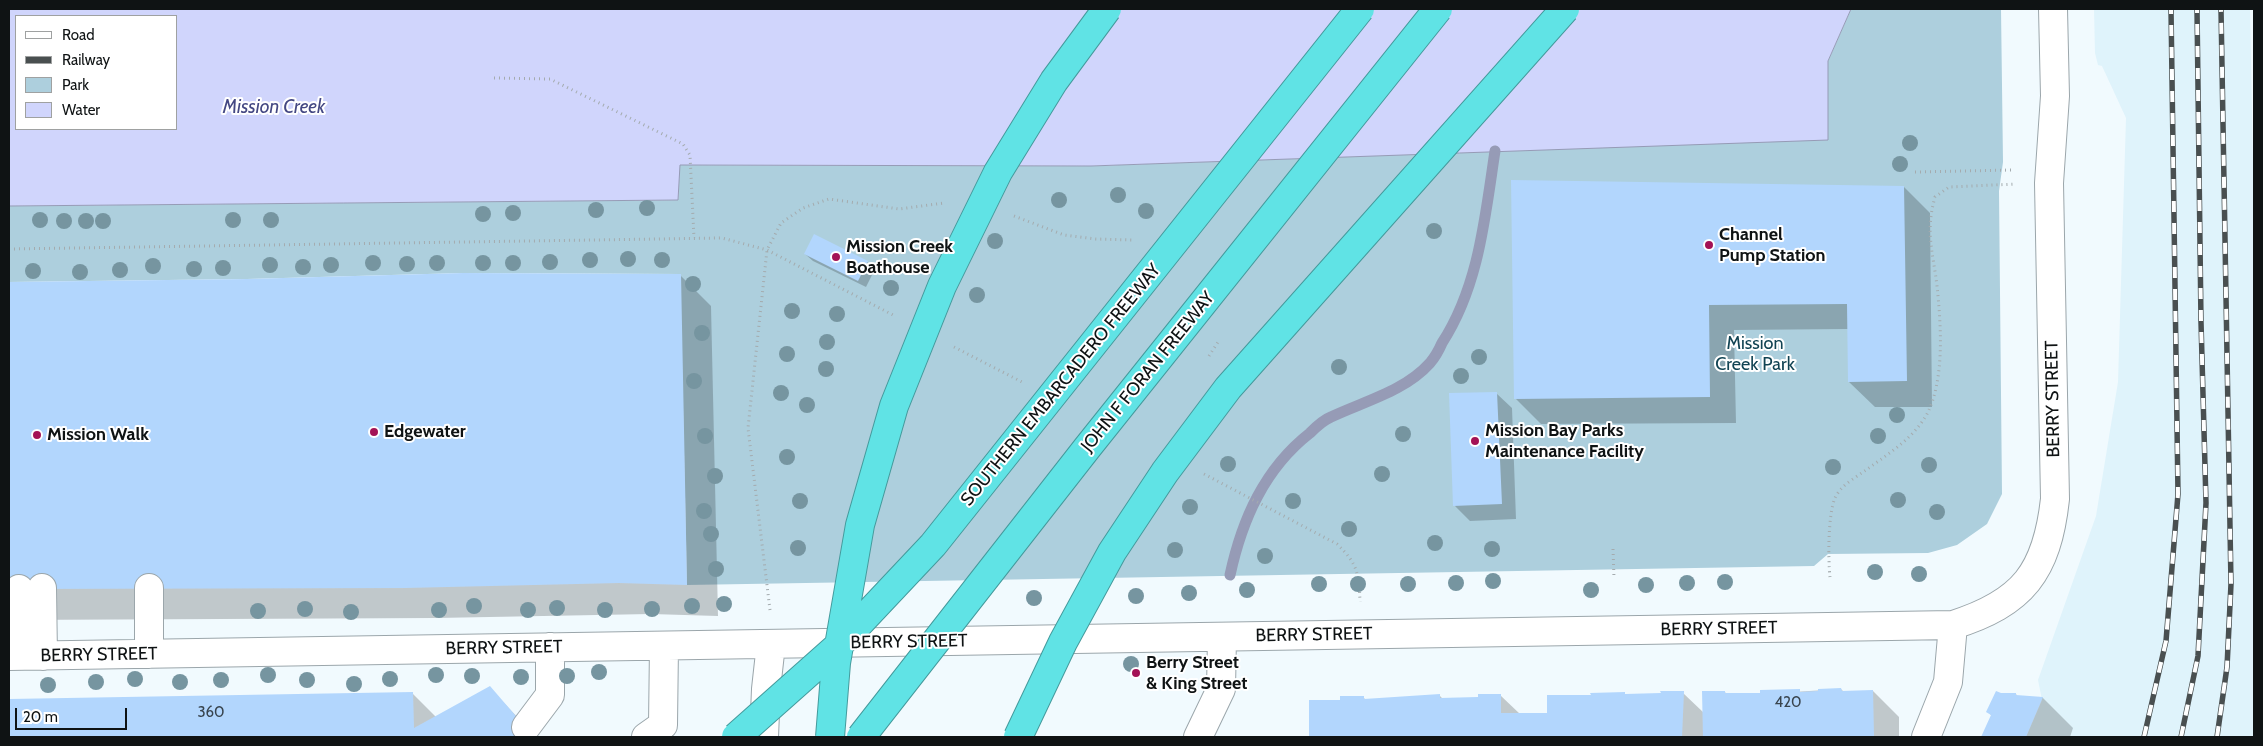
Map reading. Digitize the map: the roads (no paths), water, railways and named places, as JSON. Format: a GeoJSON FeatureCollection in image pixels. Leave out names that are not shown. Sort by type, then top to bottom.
{"type":"FeatureCollection","features":[{"type":"Feature","properties":{"kind":"highway"},"geometry":{"type":"LineString","coordinates":[[830,737],[836,663],[860,524],[894,406],[942,286],[998,172],[1054,81],[1107,9]]}},
{"type":"Feature","properties":{"kind":"highway","name":"SOUTHERN EMBARCADERO FREEWAY"},"geometry":{"type":"LineString","coordinates":[[736,737],[835,649],[933,545],[1360,9]]}},
{"type":"Feature","properties":{"kind":"highway","name":"JOHN F FORAN FREEWAY"},"geometry":{"type":"LineString","coordinates":[[861,737],[1100,433],[1438,9]]}},
{"type":"Feature","properties":{"kind":"highway"},"geometry":{"type":"LineString","coordinates":[[1018,737],[1063,642],[1112,552],[1165,472],[1193,434],[1228,388],[1288,319],[1565,9]]}},
{"type":"Feature","properties":{"kind":"street","name":"BERRY STREET"},"geometry":{"type":"LineString","coordinates":[[24,656],[1952,625],[1977,618],[2002,605],[2022,589],[2045,551],[2052,529],[2055,499],[2049,183],[2055,96],[2053,9]]}},
{"type":"Feature","properties":{"kind":"street"},"geometry":{"type":"LineString","coordinates":[[149,588],[149,654]]}},
{"type":"Feature","properties":{"kind":"street"},"geometry":{"type":"LineString","coordinates":[[24,656],[31,589]]}},
{"type":"Feature","properties":{"kind":"street"},"geometry":{"type":"LineString","coordinates":[[1926,737],[1948,682],[1952,625]]}},
{"type":"Feature","properties":{"kind":"street"},"geometry":{"type":"LineString","coordinates":[[1198,737],[1221,688],[1222,637]]}},
{"type":"Feature","properties":{"kind":"street"},"geometry":{"type":"LineString","coordinates":[[764,737],[766,689],[771,644]]}},
{"type":"Feature","properties":{"kind":"street"},"geometry":{"type":"LineString","coordinates":[[646,737],[663,724],[664,646]]}},
{"type":"Feature","properties":{"kind":"street"},"geometry":{"type":"LineString","coordinates":[[526,728],[550,695],[550,647]]}},
{"type":"Feature","properties":{"kind":"water","name":"Mission Creek"},"geometry":{"type":"Polygon","coordinates":[[[9,9],[1851,9],[1828,61],[1828,140],[1091,166],[680,165],[678,200],[9,206],[9,9]]]}},
{"type":"Feature","properties":{"kind":"waterway"},"geometry":{"type":"LineString","coordinates":[[1230,575],[1248,515],[1268,479],[1294,447],[1325,420],[1409,381],[1420,373],[1435,356],[1454,321],[1472,275],[1484,226],[1495,151]]}},
{"type":"Feature","properties":{"kind":"railway"},"geometry":{"type":"LineString","coordinates":[[2144,737],[2166,641],[2178,494],[2171,9]]}},
{"type":"Feature","properties":{"kind":"railway"},"geometry":{"type":"LineString","coordinates":[[2181,737],[2198,656],[2206,503],[2201,322],[2197,9]]}},
{"type":"Feature","properties":{"kind":"railway"},"geometry":{"type":"LineString","coordinates":[[2217,737],[2227,667],[2231,584],[2221,9]]}},
{"type":"Feature","properties":{"kind":"place","name":"Channel Pump Station"},"geometry":{"type":"Point","coordinates":[1709,245]}},
{"type":"Feature","properties":{"kind":"place","name":"Mission Creek Boathouse"},"geometry":{"type":"Point","coordinates":[836,257]}},
{"type":"Feature","properties":{"kind":"place","name":"Edgewater"},"geometry":{"type":"Point","coordinates":[374,432]}},
{"type":"Feature","properties":{"kind":"place","name":"Mission Walk"},"geometry":{"type":"Point","coordinates":[37,435]}},
{"type":"Feature","properties":{"kind":"place","name":"Mission Bay Parks Maintenance Facility"},"geometry":{"type":"Point","coordinates":[1475,441]}},
{"type":"Feature","properties":{"kind":"place","name":"Berry Street & King Street"},"geometry":{"type":"Point","coordinates":[1136,673]}},
{"type":"Feature","properties":{"kind":"park label","name":"Mission Creek Park"},"geometry":{"type":"Point","coordinates":[1755,354]}}]}
